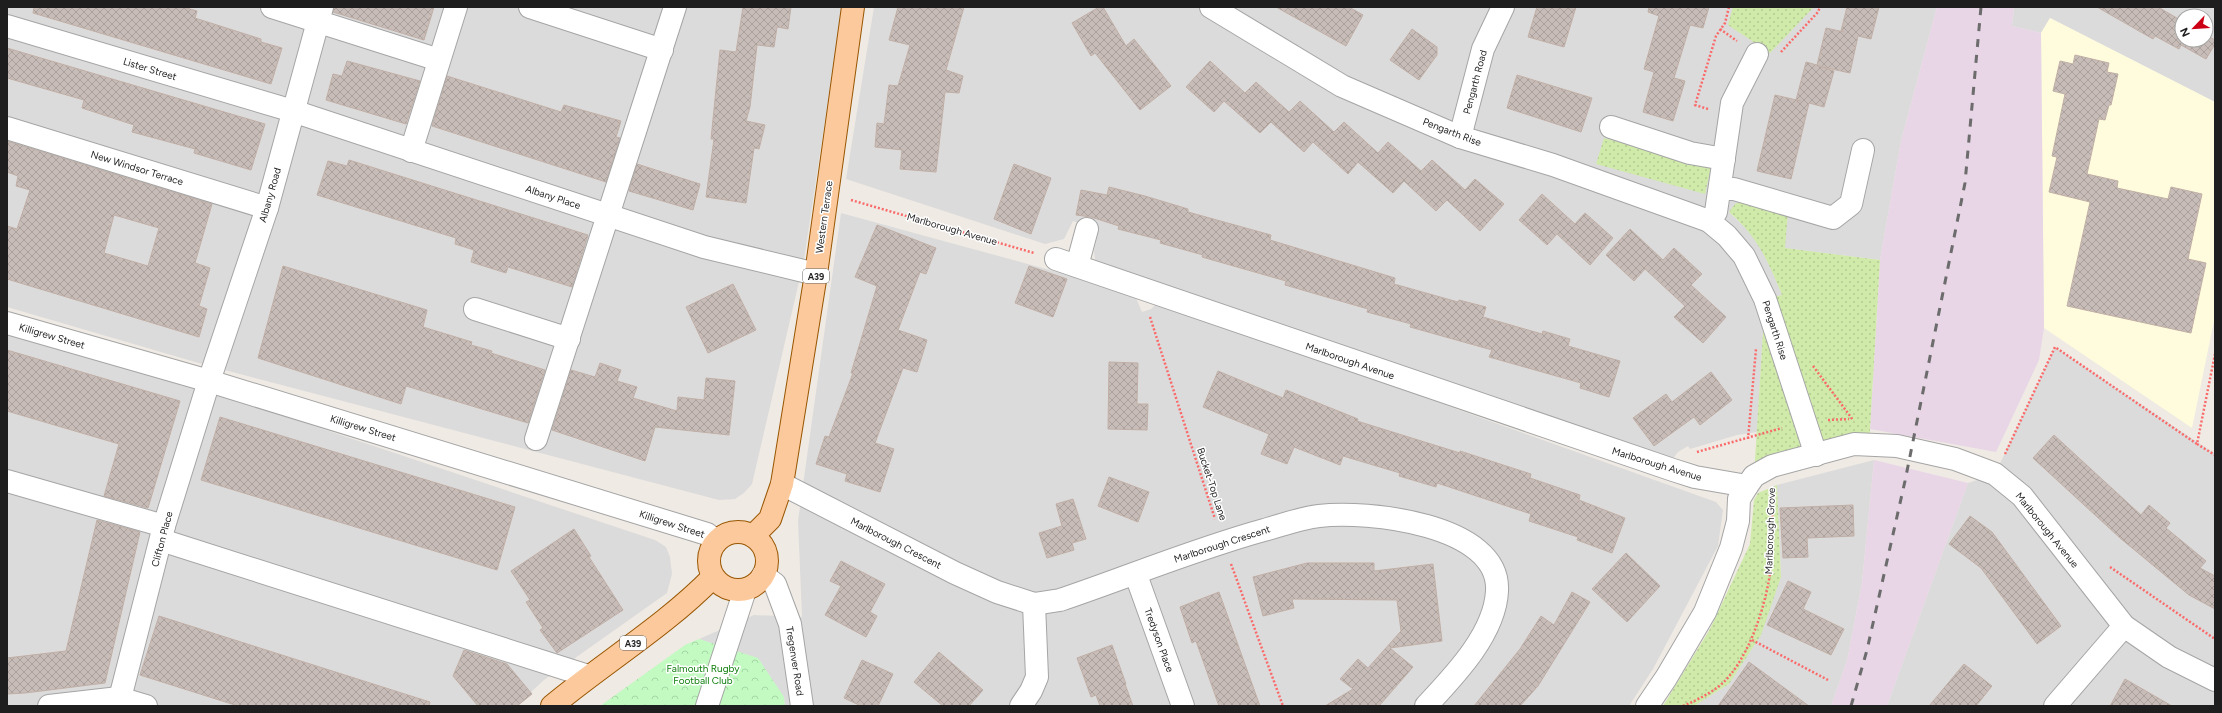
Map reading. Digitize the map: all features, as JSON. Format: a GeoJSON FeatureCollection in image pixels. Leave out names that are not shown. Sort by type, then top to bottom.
{"type":"FeatureCollection","features":[{"type":"Feature","properties":{"kind":"main road","name":"Western Terrace"},"geometry":{"type":"LineString","coordinates":[[753,536],[770,519],[782,484],[816,274],[853,7]]}},
{"type":"Feature","properties":{"kind":"main road"},"geometry":{"type":"LineString","coordinates":[[734,532],[744,532],[753,536],[761,544],[766,554],[767,565],[764,575],[755,585],[745,590],[733,590],[722,586],[713,577],[708,559],[711,549],[716,541],[724,535],[734,532]]}},
{"type":"Feature","properties":{"kind":"main road","name":"A39"},"geometry":{"type":"LineString","coordinates":[[552,706],[588,676],[691,600],[713,577]]}},
{"type":"Feature","properties":{"kind":"street"},"geometry":{"type":"LineString","coordinates":[[272,7],[320,14],[439,60]]}},
{"type":"Feature","properties":{"kind":"street"},"geometry":{"type":"LineString","coordinates":[[411,151],[456,7]]}},
{"type":"Feature","properties":{"kind":"street"},"geometry":{"type":"LineString","coordinates":[[530,7],[662,50]]}},
{"type":"Feature","properties":{"kind":"street"},"geometry":{"type":"LineString","coordinates":[[536,439],[675,7]]}},
{"type":"Feature","properties":{"kind":"street","name":"Pengarth Rise"},"geometry":{"type":"LineString","coordinates":[[1211,7],[1342,86],[1460,137],[1553,165],[1709,221],[1727,236],[1744,256],[1765,299],[1816,455]]}},
{"type":"Feature","properties":{"kind":"street","name":"Pengarth Road"},"geometry":{"type":"LineString","coordinates":[[1460,137],[1483,49],[1503,7]]}},
{"type":"Feature","properties":{"kind":"street","name":"Albany Road"},"geometry":{"type":"LineString","coordinates":[[209,381],[267,208],[320,14]]}},
{"type":"Feature","properties":{"kind":"street","name":"Lister Street"},"geometry":{"type":"LineString","coordinates":[[7,26],[293,111]]}},
{"type":"Feature","properties":{"kind":"street"},"geometry":{"type":"LineString","coordinates":[[1709,221],[1716,212],[1732,103],[1757,54]]}},
{"type":"Feature","properties":{"kind":"street","name":"Albany Place"},"geometry":{"type":"LineString","coordinates":[[293,111],[704,247],[816,274]]}},
{"type":"Feature","properties":{"kind":"street"},"geometry":{"type":"LineString","coordinates":[[1611,127],[1690,153],[1724,159]]}},
{"type":"Feature","properties":{"kind":"street","name":"New Windsor Terrace"},"geometry":{"type":"LineString","coordinates":[[7,128],[267,208]]}},
{"type":"Feature","properties":{"kind":"street"},"geometry":{"type":"LineString","coordinates":[[1720,189],[1734,189],[1833,218],[1851,204],[1863,150]]}},
{"type":"Feature","properties":{"kind":"street"},"geometry":{"type":"LineString","coordinates":[[1076,266],[1087,229]]}},
{"type":"Feature","properties":{"kind":"street","name":"Marlborough Avenue"},"geometry":{"type":"LineString","coordinates":[[1056,259],[1695,477],[1746,486],[1754,476],[1772,466],[1854,444],[1897,446],[1955,459],[1995,474],[2022,496],[2124,626],[2169,657],[2215,680]]}},
{"type":"Feature","properties":{"kind":"street"},"geometry":{"type":"LineString","coordinates":[[475,310],[569,339]]}},
{"type":"Feature","properties":{"kind":"street","name":"Killigrew Street"},"geometry":{"type":"LineString","coordinates":[[7,323],[209,381],[707,534],[716,541]]}},
{"type":"Feature","properties":{"kind":"street","name":"Clifton Place"},"geometry":{"type":"LineString","coordinates":[[119,702],[163,534],[209,381]]}},
{"type":"Feature","properties":{"kind":"street"},"geometry":{"type":"LineString","coordinates":[[7,481],[588,676]]}},
{"type":"Feature","properties":{"kind":"street","name":"Marlborough Crescent"},"geometry":{"type":"LineString","coordinates":[[782,484],[955,573],[997,592],[1034,604],[1060,600],[1136,575],[1222,542],[1317,516],[1339,514],[1399,519],[1444,530],[1467,542],[1493,568],[1498,590],[1494,610],[1485,633],[1450,680],[1426,706]]}},
{"type":"Feature","properties":{"kind":"street"},"geometry":{"type":"LineString","coordinates":[[1647,706],[1666,678],[1705,612],[1731,548],[1738,521],[1739,499],[1746,486]]}},
{"type":"Feature","properties":{"kind":"street","name":"Tregenver Road"},"geometry":{"type":"LineString","coordinates":[[764,575],[774,584],[790,624],[802,706]]}},
{"type":"Feature","properties":{"kind":"street","name":"Tredyson Place"},"geometry":{"type":"LineString","coordinates":[[1136,575],[1183,706]]}},
{"type":"Feature","properties":{"kind":"street"},"geometry":{"type":"LineString","coordinates":[[708,706],[745,590]]}},
{"type":"Feature","properties":{"kind":"street"},"geometry":{"type":"LineString","coordinates":[[1021,706],[1031,691],[1037,677],[1034,604]]}},
{"type":"Feature","properties":{"kind":"street"},"geometry":{"type":"LineString","coordinates":[[2055,706],[2124,626]]}},
{"type":"Feature","properties":{"kind":"street"},"geometry":{"type":"LineString","coordinates":[[50,706],[119,702],[146,706]]}},
{"type":"Feature","properties":{"kind":"path"},"geometry":{"type":"LineString","coordinates":[[1729,7],[1725,23],[1716,36],[1695,105],[1730,116]]}},
{"type":"Feature","properties":{"kind":"path"},"geometry":{"type":"LineString","coordinates":[[1757,54],[1771,62],[1818,12],[1820,7]]}},
{"type":"Feature","properties":{"kind":"path","name":"Marlborough Avenue"},"geometry":{"type":"LineString","coordinates":[[827,193],[1056,259]]}},
{"type":"Feature","properties":{"kind":"path","name":"Bucket-Top Lane"},"geometry":{"type":"LineString","coordinates":[[1141,288],[1222,542],[1283,706]]}},
{"type":"Feature","properties":{"kind":"path"},"geometry":{"type":"LineString","coordinates":[[1748,439],[1756,346]]}},
{"type":"Feature","properties":{"kind":"path"},"geometry":{"type":"LineString","coordinates":[[1995,474],[2056,347],[2215,455]]}},
{"type":"Feature","properties":{"kind":"path"},"geometry":{"type":"LineString","coordinates":[[2197,444],[2215,354]]}},
{"type":"Feature","properties":{"kind":"path"},"geometry":{"type":"LineString","coordinates":[[1811,362],[1870,445]]}},
{"type":"Feature","properties":{"kind":"path"},"geometry":{"type":"LineString","coordinates":[[1673,470],[1690,454],[1748,439],[1805,421],[1852,419]]}},
{"type":"Feature","properties":{"kind":"path","name":"Marlborough Grove"},"geometry":{"type":"LineString","coordinates":[[1683,706],[1700,699],[1719,686],[1752,640],[1764,601],[1771,565],[1772,466]]}},
{"type":"Feature","properties":{"kind":"path"},"geometry":{"type":"LineString","coordinates":[[2105,564],[2215,639]]}},
{"type":"Feature","properties":{"kind":"path"},"geometry":{"type":"LineString","coordinates":[[1752,640],[1828,680]]}},
{"type":"Feature","properties":{"kind":"shaded area"},"geometry":{"type":"Polygon","coordinates":[[[7,7],[842,7],[804,260],[752,484],[744,493],[735,499],[719,500],[202,364],[7,307],[7,7]]]}},
{"type":"Feature","properties":{"kind":"shaded area"},"geometry":{"type":"Polygon","coordinates":[[[874,7],[1937,7],[1901,141],[1880,260],[1784,248],[1729,212],[1752,234],[1766,256],[1782,295],[1765,300],[1757,432],[1737,435],[1690,449],[1688,446],[1678,452],[1672,460],[1095,260],[1094,251],[1099,230],[1073,221],[1064,239],[1045,244],[846,179],[874,7]]]}},
{"type":"Feature","properties":{"kind":"shaded area"},"geometry":{"type":"Polygon","coordinates":[[[1937,7],[2014,7],[2012,26],[2041,33],[2044,328],[2039,360],[1996,452],[1870,429],[1880,260],[1901,141],[1937,7]]]}},
{"type":"Feature","properties":{"kind":"shaded area"},"geometry":{"type":"Polygon","coordinates":[[[2014,7],[2215,7],[2215,102],[2050,18],[2041,33],[2012,26],[2014,7]]]}},
{"type":"Feature","properties":{"kind":"shaded area"},"geometry":{"type":"Polygon","coordinates":[[[2050,18],[2215,102],[2215,316],[2192,428],[2044,328],[2041,33],[2050,18]]]}},
{"type":"Feature","properties":{"kind":"shaded area"},"geometry":{"type":"Polygon","coordinates":[[[841,213],[1134,293],[1142,312],[1151,309],[1158,302],[1716,502],[1723,510],[1718,546],[1653,669],[1629,706],[785,706],[784,697],[731,650],[699,639],[754,615],[802,617],[798,521],[841,213]]]}},
{"type":"Feature","properties":{"kind":"shaded area"},"geometry":{"type":"Polygon","coordinates":[[[7,332],[197,387],[655,540],[666,547],[670,557],[672,574],[667,593],[544,680],[516,706],[7,706],[7,332]]]}},
{"type":"Feature","properties":{"kind":"shaded area"},"geometry":{"type":"Polygon","coordinates":[[[2055,347],[2215,454],[2215,706],[1887,706],[1968,483],[1995,474],[2055,347]]]}},
{"type":"Feature","properties":{"kind":"shaded area"},"geometry":{"type":"Polygon","coordinates":[[[1874,460],[1862,583],[1847,661],[1831,706],[1694,706],[1729,684],[1781,577],[1777,485],[1874,460]]]}},
{"type":"Feature","properties":{"kind":"shaded area"},"geometry":{"type":"Polygon","coordinates":[[[1874,460],[1968,483],[1887,706],[1831,706],[1847,661],[1862,583],[1874,460]]]}},
{"type":"Feature","properties":{"kind":"green space"},"geometry":{"type":"Polygon","coordinates":[[[1733,7],[1814,7],[1770,53],[1728,25],[1733,7]]]}},
{"type":"Feature","properties":{"kind":"green space"},"geometry":{"type":"Polygon","coordinates":[[[1604,138],[1711,167],[1705,194],[1596,164],[1604,138]]]}},
{"type":"Feature","properties":{"kind":"green space"},"geometry":{"type":"Polygon","coordinates":[[[1743,201],[1788,211],[1785,248],[1880,260],[1870,445],[1754,476],[1765,299],[1782,295],[1767,260],[1755,240],[1739,221],[1729,212],[1735,204],[1743,201]]]}},
{"type":"Feature","properties":{"kind":"green space"},"geometry":{"type":"Polygon","coordinates":[[[1777,485],[1781,577],[1761,635],[1729,684],[1694,706],[1663,706],[1710,629],[1750,544],[1754,500],[1758,493],[1777,485]]]}},
{"type":"Feature","properties":{"kind":"green space","name":"Falmouth Rugby Football Club"},"geometry":{"type":"Polygon","coordinates":[[[699,639],[758,658],[784,697],[785,706],[600,706],[685,645],[699,639]]]}},
{"type":"Feature","properties":{"kind":"building"},"geometry":{"type":"Polygon","coordinates":[[[34,7],[183,7],[197,11],[195,18],[261,39],[261,42],[282,48],[271,84],[33,13],[34,7]]]}},
{"type":"Feature","properties":{"kind":"building"},"geometry":{"type":"Polygon","coordinates":[[[334,7],[434,7],[424,40],[333,12],[334,7]]]}},
{"type":"Feature","properties":{"kind":"building"},"geometry":{"type":"Polygon","coordinates":[[[743,7],[791,7],[788,29],[777,27],[774,47],[757,45],[750,107],[746,121],[765,125],[759,149],[754,148],[746,203],[706,197],[714,139],[711,139],[720,50],[736,52],[743,7]]]}},
{"type":"Feature","properties":{"kind":"building"},"geometry":{"type":"Polygon","coordinates":[[[898,7],[964,7],[946,70],[963,76],[959,93],[945,92],[936,172],[900,169],[902,150],[875,147],[877,123],[884,124],[889,85],[898,86],[910,45],[889,40],[898,7]]]}},
{"type":"Feature","properties":{"kind":"building"},"geometry":{"type":"Polygon","coordinates":[[[1099,7],[1103,7],[1126,46],[1134,39],[1171,86],[1140,110],[1095,53],[1091,56],[1072,23],[1099,7]]]}},
{"type":"Feature","properties":{"kind":"building"},"geometry":{"type":"Polygon","coordinates":[[[1276,7],[1349,7],[1363,15],[1346,46],[1276,7]]]}},
{"type":"Feature","properties":{"kind":"building"},"geometry":{"type":"Polygon","coordinates":[[[1537,7],[1576,7],[1564,47],[1528,37],[1537,7]]]}},
{"type":"Feature","properties":{"kind":"building"},"geometry":{"type":"Polygon","coordinates":[[[1649,7],[1709,7],[1703,28],[1690,25],[1674,78],[1685,81],[1673,121],[1643,112],[1654,72],[1644,69],[1659,16],[1648,12],[1649,7]]]}},
{"type":"Feature","properties":{"kind":"building"},"geometry":{"type":"Polygon","coordinates":[[[1847,7],[1879,7],[1871,39],[1858,36],[1850,73],[1818,66],[1834,71],[1824,107],[1809,103],[1791,179],[1757,171],[1775,95],[1796,100],[1806,62],[1817,65],[1826,28],[1844,32],[1841,31],[1847,7]]]}},
{"type":"Feature","properties":{"kind":"building"},"geometry":{"type":"Polygon","coordinates":[[[2097,7],[2158,7],[2174,16],[2174,46],[2155,36],[2153,39],[2097,7]]]}},
{"type":"Feature","properties":{"kind":"building"},"geometry":{"type":"Polygon","coordinates":[[[1412,29],[1437,47],[1437,55],[1419,80],[1390,60],[1412,29]]]}},
{"type":"Feature","properties":{"kind":"building"},"geometry":{"type":"Polygon","coordinates":[[[7,48],[265,124],[251,170],[194,153],[195,149],[132,132],[134,125],[82,108],[84,100],[7,78],[7,48]]]}},
{"type":"Feature","properties":{"kind":"building"},"geometry":{"type":"Polygon","coordinates":[[[2186,48],[2213,48],[2206,59],[2186,48]]]}},
{"type":"Feature","properties":{"kind":"building"},"geometry":{"type":"Polygon","coordinates":[[[2075,55],[2109,63],[2107,72],[2118,74],[2111,105],[2109,105],[2105,120],[2099,119],[2087,174],[2118,181],[2117,188],[2168,199],[2171,187],[2202,194],[2188,259],[2206,263],[2191,333],[2067,306],[2090,202],[2049,192],[2057,157],[2052,156],[2065,94],[2053,91],[2060,61],[2073,64],[2075,55]]]}},
{"type":"Feature","properties":{"kind":"building"},"geometry":{"type":"Polygon","coordinates":[[[347,61],[420,81],[406,124],[326,100],[333,74],[342,76],[347,61]]]}},
{"type":"Feature","properties":{"kind":"building"},"geometry":{"type":"Polygon","coordinates":[[[1210,61],[1245,93],[1256,82],[1289,112],[1300,101],[1334,132],[1344,122],[1378,153],[1388,142],[1421,171],[1432,160],[1465,190],[1475,179],[1504,204],[1480,231],[1447,200],[1436,211],[1404,181],[1393,193],[1358,162],[1348,174],[1313,142],[1304,152],[1271,122],[1260,133],[1224,101],[1214,112],[1186,87],[1210,61]]]}},
{"type":"Feature","properties":{"kind":"building"},"geometry":{"type":"Polygon","coordinates":[[[1517,75],[1592,98],[1581,132],[1507,108],[1517,75]]]}},
{"type":"Feature","properties":{"kind":"building"},"geometry":{"type":"Polygon","coordinates":[[[447,76],[561,112],[564,105],[621,121],[616,137],[620,138],[606,182],[432,126],[447,76]]]}},
{"type":"Feature","properties":{"kind":"building"},"geometry":{"type":"Polygon","coordinates":[[[7,141],[212,204],[195,263],[210,268],[199,306],[207,309],[199,337],[7,279],[7,226],[17,229],[30,190],[16,186],[18,176],[7,172],[7,141]],[[114,215],[104,253],[148,266],[159,228],[114,215]]]}},
{"type":"Feature","properties":{"kind":"building"},"geometry":{"type":"Polygon","coordinates":[[[349,160],[588,235],[572,287],[508,267],[506,273],[471,262],[474,250],[455,244],[456,238],[317,195],[328,161],[347,166],[349,160]]]}},
{"type":"Feature","properties":{"kind":"building"},"geometry":{"type":"Polygon","coordinates":[[[637,164],[700,184],[693,210],[629,191],[637,164]]]}},
{"type":"Feature","properties":{"kind":"building"},"geometry":{"type":"Polygon","coordinates":[[[1014,164],[1051,178],[1031,234],[994,219],[1014,164]]]}},
{"type":"Feature","properties":{"kind":"building"},"geometry":{"type":"Polygon","coordinates":[[[1109,187],[1145,196],[1188,209],[1188,212],[1271,235],[1270,240],[1395,278],[1394,284],[1458,302],[1459,300],[1486,307],[1483,317],[1542,334],[1543,331],[1570,339],[1568,346],[1620,361],[1609,397],[1580,388],[1581,383],[1489,357],[1492,350],[1410,327],[1411,324],[1367,312],[1368,309],[1285,285],[1286,281],[1202,257],[1203,255],[1160,243],[1161,240],[1118,229],[1119,226],[1091,217],[1076,215],[1081,190],[1107,195],[1109,187]]]}},
{"type":"Feature","properties":{"kind":"building"},"geometry":{"type":"Polygon","coordinates":[[[1542,194],[1575,224],[1585,213],[1613,238],[1590,265],[1557,234],[1547,245],[1519,220],[1542,194]]]}},
{"type":"Feature","properties":{"kind":"building"},"geometry":{"type":"Polygon","coordinates":[[[877,225],[936,248],[926,274],[920,272],[898,330],[927,340],[917,372],[903,368],[875,443],[894,449],[880,492],[845,481],[847,474],[816,464],[825,436],[829,437],[853,373],[851,373],[877,286],[855,277],[877,225]]]}},
{"type":"Feature","properties":{"kind":"building"},"geometry":{"type":"Polygon","coordinates":[[[1630,229],[1663,260],[1674,248],[1702,274],[1691,285],[1726,317],[1703,343],[1674,317],[1685,306],[1645,269],[1634,281],[1606,255],[1630,229]]]}},
{"type":"Feature","properties":{"kind":"building"},"geometry":{"type":"Polygon","coordinates":[[[283,266],[427,310],[423,327],[472,342],[471,345],[492,351],[491,353],[545,370],[528,423],[406,386],[401,404],[258,358],[283,266]]]}},
{"type":"Feature","properties":{"kind":"building"},"geometry":{"type":"Polygon","coordinates":[[[1029,266],[1067,279],[1053,317],[1015,303],[1029,266]]]}},
{"type":"Feature","properties":{"kind":"building"},"geometry":{"type":"Polygon","coordinates":[[[733,284],[756,330],[708,353],[686,307],[733,284]]]}},
{"type":"Feature","properties":{"kind":"building"},"geometry":{"type":"Polygon","coordinates":[[[7,350],[180,401],[148,508],[104,496],[119,444],[7,411],[7,350]]]}},
{"type":"Feature","properties":{"kind":"building"},"geometry":{"type":"Polygon","coordinates":[[[1109,362],[1138,363],[1137,404],[1148,404],[1147,430],[1108,429],[1109,362]]]}},
{"type":"Feature","properties":{"kind":"building"},"geometry":{"type":"Polygon","coordinates":[[[600,363],[621,370],[617,381],[637,387],[633,398],[677,411],[678,397],[704,400],[706,378],[735,381],[729,435],[655,427],[645,461],[552,430],[571,370],[595,377],[600,363]]]}},
{"type":"Feature","properties":{"kind":"building"},"geometry":{"type":"Polygon","coordinates":[[[1218,371],[1283,398],[1286,390],[1358,419],[1357,421],[1460,453],[1460,451],[1531,474],[1530,478],[1580,495],[1579,500],[1625,518],[1612,553],[1577,540],[1578,537],[1529,521],[1531,514],[1437,483],[1436,487],[1399,476],[1400,473],[1343,456],[1340,465],[1294,447],[1287,464],[1261,454],[1269,434],[1203,407],[1218,371]]]}},
{"type":"Feature","properties":{"kind":"building"},"geometry":{"type":"Polygon","coordinates":[[[1711,372],[1732,400],[1700,425],[1694,417],[1654,446],[1633,418],[1666,394],[1672,402],[1711,372]]]}},
{"type":"Feature","properties":{"kind":"building"},"geometry":{"type":"Polygon","coordinates":[[[220,417],[515,507],[497,570],[201,480],[220,417]]]}},
{"type":"Feature","properties":{"kind":"building"},"geometry":{"type":"Polygon","coordinates":[[[2054,435],[2141,515],[2149,505],[2170,523],[2166,528],[2206,561],[2200,568],[2215,576],[2215,609],[2189,595],[2120,538],[2033,458],[2054,435]]]}},
{"type":"Feature","properties":{"kind":"building"},"geometry":{"type":"Polygon","coordinates":[[[1109,477],[1149,492],[1138,522],[1098,506],[1109,477]]]}},
{"type":"Feature","properties":{"kind":"building"},"geometry":{"type":"Polygon","coordinates":[[[1073,499],[1086,539],[1072,543],[1074,550],[1047,558],[1039,533],[1062,526],[1056,504],[1073,499]]]}},
{"type":"Feature","properties":{"kind":"building"},"geometry":{"type":"Polygon","coordinates":[[[1853,505],[1854,536],[1807,538],[1808,557],[1783,558],[1780,508],[1853,505]]]}},
{"type":"Feature","properties":{"kind":"building"},"geometry":{"type":"Polygon","coordinates":[[[1970,516],[1992,532],[2061,626],[2037,644],[1981,568],[1949,544],[1970,516]]]}},
{"type":"Feature","properties":{"kind":"building"},"geometry":{"type":"Polygon","coordinates":[[[97,520],[140,532],[105,683],[7,694],[7,658],[66,651],[97,520]]]}},
{"type":"Feature","properties":{"kind":"building"},"geometry":{"type":"Polygon","coordinates":[[[574,529],[591,556],[589,557],[623,610],[557,653],[540,630],[543,628],[526,602],[530,600],[511,571],[574,529]]]}},
{"type":"Feature","properties":{"kind":"building"},"geometry":{"type":"Polygon","coordinates":[[[1626,553],[1660,586],[1627,622],[1592,589],[1626,553]]]}},
{"type":"Feature","properties":{"kind":"building"},"geometry":{"type":"Polygon","coordinates":[[[841,561],[885,584],[870,612],[877,616],[866,637],[825,615],[841,586],[830,581],[841,561]]]}},
{"type":"Feature","properties":{"kind":"building"},"geometry":{"type":"Polygon","coordinates":[[[1307,563],[1374,563],[1374,571],[1433,564],[1442,641],[1390,648],[1413,667],[1379,706],[1325,706],[1353,689],[1340,679],[1358,659],[1368,668],[1401,631],[1397,600],[1292,599],[1294,608],[1263,616],[1253,577],[1307,563]]]}},
{"type":"Feature","properties":{"kind":"building"},"geometry":{"type":"Polygon","coordinates":[[[1788,581],[1811,592],[1803,609],[1844,629],[1831,655],[1767,625],[1788,581]]]}},
{"type":"Feature","properties":{"kind":"building"},"geometry":{"type":"Polygon","coordinates":[[[1219,592],[1260,706],[1219,706],[1196,641],[1192,643],[1180,607],[1219,592]]]}},
{"type":"Feature","properties":{"kind":"building"},"geometry":{"type":"Polygon","coordinates":[[[1572,592],[1590,602],[1538,686],[1520,706],[1474,706],[1520,649],[1541,616],[1554,625],[1572,592]]]}},
{"type":"Feature","properties":{"kind":"building"},"geometry":{"type":"Polygon","coordinates":[[[159,616],[430,702],[429,706],[238,706],[140,675],[159,616]]]}},
{"type":"Feature","properties":{"kind":"building"},"geometry":{"type":"Polygon","coordinates":[[[1112,645],[1133,706],[1100,706],[1096,695],[1091,697],[1077,658],[1112,645]]]}},
{"type":"Feature","properties":{"kind":"building"},"geometry":{"type":"Polygon","coordinates":[[[464,650],[507,664],[532,694],[517,706],[478,706],[453,676],[464,650]]]}},
{"type":"Feature","properties":{"kind":"building"},"geometry":{"type":"Polygon","coordinates":[[[939,652],[983,690],[969,706],[943,706],[914,682],[939,652]]]}},
{"type":"Feature","properties":{"kind":"building"},"geometry":{"type":"Polygon","coordinates":[[[862,660],[893,674],[878,706],[861,706],[844,698],[862,660]]]}},
{"type":"Feature","properties":{"kind":"building"},"geometry":{"type":"Polygon","coordinates":[[[1749,662],[1809,706],[1718,706],[1749,662]]]}},
{"type":"Feature","properties":{"kind":"building"},"geometry":{"type":"Polygon","coordinates":[[[1964,664],[1992,686],[1976,706],[1929,706],[1964,664]]]}},
{"type":"Feature","properties":{"kind":"building"},"geometry":{"type":"Polygon","coordinates":[[[2125,679],[2172,706],[2110,706],[2125,679]]]}},
{"type":"Feature","properties":{"kind":"railway"},"geometry":{"type":"LineString","coordinates":[[1851,706],[1867,650],[1905,481],[1965,183],[1981,7]]}}]}
